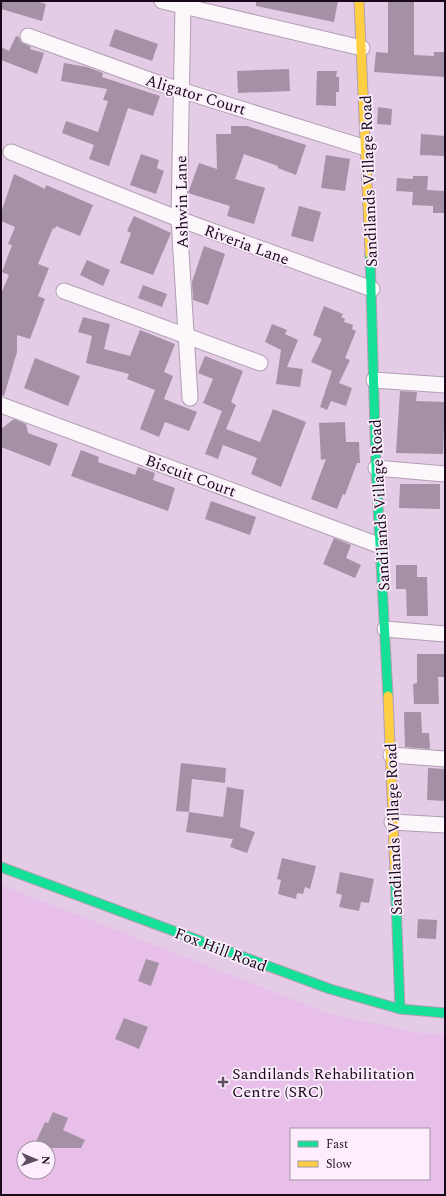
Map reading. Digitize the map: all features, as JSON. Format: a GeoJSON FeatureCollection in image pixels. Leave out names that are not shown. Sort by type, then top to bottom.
{"type":"FeatureCollection","features":[{"type":"Feature","properties":{"kind":"street"},"geometry":{"type":"LineString","coordinates":[[162,1],[362,48]]}},
{"type":"Feature","properties":{"kind":"street","name":"Sandilands Village Road"},"geometry":{"type":"LineString","coordinates":[[359,1],[372,289],[376,468],[391,755],[392,822],[400,1009]]}},
{"type":"Feature","properties":{"kind":"street","name":"Ashwin Lane"},"geometry":{"type":"LineString","coordinates":[[183,6],[180,89],[179,219],[190,398]]}},
{"type":"Feature","properties":{"kind":"street","name":"Aligator Court"},"geometry":{"type":"LineString","coordinates":[[28,36],[158,83],[366,148]]}},
{"type":"Feature","properties":{"kind":"street","name":"Riveria Lane"},"geometry":{"type":"LineString","coordinates":[[11,152],[179,219],[372,289]]}},
{"type":"Feature","properties":{"kind":"street"},"geometry":{"type":"LineString","coordinates":[[64,291],[260,363]]}},
{"type":"Feature","properties":{"kind":"street"},"geometry":{"type":"LineString","coordinates":[[374,380],[445,385]]}},
{"type":"Feature","properties":{"kind":"street","name":"Biscuit Court"},"geometry":{"type":"LineString","coordinates":[[1,405],[381,546]]}},
{"type":"Feature","properties":{"kind":"street"},"geometry":{"type":"LineString","coordinates":[[376,468],[445,474]]}},
{"type":"Feature","properties":{"kind":"street"},"geometry":{"type":"LineString","coordinates":[[385,629],[445,634]]}},
{"type":"Feature","properties":{"kind":"street"},"geometry":{"type":"LineString","coordinates":[[391,755],[445,759]]}},
{"type":"Feature","properties":{"kind":"street"},"geometry":{"type":"LineString","coordinates":[[392,822],[445,825]]}},
{"type":"Feature","properties":{"kind":"street","name":"Fox Hill Road"},"geometry":{"type":"LineString","coordinates":[[1,866],[330,989],[400,1009],[445,1013]]}},
{"type":"Feature","properties":{"kind":"shaded area","name":"Sandilands Rehabilitation Centre (SRC)"},"geometry":{"type":"Polygon","coordinates":[[[1,885],[330,1014],[419,1033],[445,1034],[445,1195],[1,1195],[1,885]]]}},
{"type":"Feature","properties":{"kind":"building"},"geometry":{"type":"Polygon","coordinates":[[[1,1],[36,1],[46,4],[42,21],[1,9],[1,1]]]}},
{"type":"Feature","properties":{"kind":"building"},"geometry":{"type":"Polygon","coordinates":[[[256,1],[338,1],[334,22],[256,6],[256,1]]]}},
{"type":"Feature","properties":{"kind":"building"},"geometry":{"type":"Polygon","coordinates":[[[388,1],[414,1],[414,55],[434,56],[434,52],[445,52],[445,77],[374,72],[376,52],[388,53],[388,1]]]}},
{"type":"Feature","properties":{"kind":"building"},"geometry":{"type":"Polygon","coordinates":[[[115,29],[158,44],[152,61],[109,46],[115,29]]]}},
{"type":"Feature","properties":{"kind":"building"},"geometry":{"type":"Polygon","coordinates":[[[16,36],[19,37],[21,42],[31,47],[30,49],[44,53],[37,74],[1,60],[1,47],[9,51],[16,36]]]}},
{"type":"Feature","properties":{"kind":"building"},"geometry":{"type":"Polygon","coordinates":[[[64,63],[87,67],[103,73],[102,77],[160,96],[153,116],[128,108],[109,166],[89,159],[94,145],[62,133],[66,121],[98,132],[108,101],[103,100],[107,89],[61,81],[64,63]]]}},
{"type":"Feature","properties":{"kind":"building"},"geometry":{"type":"Polygon","coordinates":[[[289,69],[290,91],[238,93],[237,71],[289,69]]]}},
{"type":"Feature","properties":{"kind":"building"},"geometry":{"type":"Polygon","coordinates":[[[317,71],[337,71],[336,77],[339,77],[339,92],[336,92],[336,106],[316,105],[317,71]]]}},
{"type":"Feature","properties":{"kind":"building"},"geometry":{"type":"Polygon","coordinates":[[[378,107],[392,109],[391,125],[377,124],[378,107]]]}},
{"type":"Feature","properties":{"kind":"building"},"geometry":{"type":"Polygon","coordinates":[[[231,126],[247,126],[306,145],[296,175],[278,168],[278,166],[244,154],[235,179],[265,188],[254,224],[227,216],[230,206],[188,193],[199,163],[217,169],[216,134],[231,134],[231,126]]]}},
{"type":"Feature","properties":{"kind":"building"},"geometry":{"type":"Polygon","coordinates":[[[421,134],[445,136],[445,156],[420,155],[421,134]]]}},
{"type":"Feature","properties":{"kind":"building"},"geometry":{"type":"Polygon","coordinates":[[[141,154],[159,160],[157,168],[164,171],[156,194],[130,185],[141,154]]]}},
{"type":"Feature","properties":{"kind":"building"},"geometry":{"type":"Polygon","coordinates":[[[326,155],[350,159],[345,191],[321,188],[326,155]]]}},
{"type":"Feature","properties":{"kind":"building"},"geometry":{"type":"Polygon","coordinates":[[[14,174],[45,189],[46,185],[93,205],[80,236],[56,226],[55,229],[53,228],[38,264],[49,268],[38,296],[45,299],[30,339],[17,335],[17,352],[4,396],[1,395],[1,294],[9,275],[2,272],[12,245],[8,244],[15,227],[1,221],[1,213],[14,174]]]}},
{"type":"Feature","properties":{"kind":"building"},"geometry":{"type":"Polygon","coordinates":[[[413,176],[428,176],[427,190],[445,191],[445,213],[433,213],[433,206],[412,205],[413,192],[396,191],[397,178],[413,179],[413,176]]]}},
{"type":"Feature","properties":{"kind":"building"},"geometry":{"type":"Polygon","coordinates":[[[299,206],[321,212],[313,242],[291,236],[299,206]]]}},
{"type":"Feature","properties":{"kind":"building"},"geometry":{"type":"Polygon","coordinates":[[[134,216],[171,233],[153,275],[120,263],[131,233],[127,231],[134,216]]]}},
{"type":"Feature","properties":{"kind":"building"},"geometry":{"type":"Polygon","coordinates":[[[204,246],[225,254],[208,305],[193,300],[192,282],[204,246]]]}},
{"type":"Feature","properties":{"kind":"building"},"geometry":{"type":"Polygon","coordinates":[[[87,260],[110,270],[103,286],[80,275],[87,260]]]}},
{"type":"Feature","properties":{"kind":"building"},"geometry":{"type":"Polygon","coordinates":[[[143,285],[167,294],[162,307],[138,298],[143,285]]]}},
{"type":"Feature","properties":{"kind":"building"},"geometry":{"type":"Polygon","coordinates":[[[324,306],[343,314],[341,317],[345,319],[344,322],[353,325],[352,329],[356,331],[345,358],[350,360],[339,383],[352,388],[346,406],[331,401],[327,410],[320,407],[332,371],[311,362],[322,339],[313,335],[324,306]]]}},
{"type":"Feature","properties":{"kind":"building"},"geometry":{"type":"Polygon","coordinates":[[[83,317],[110,324],[104,349],[130,356],[140,330],[175,344],[164,372],[173,376],[164,399],[197,412],[189,431],[165,422],[159,437],[140,429],[155,390],[127,379],[129,374],[86,363],[92,336],[78,332],[83,317]]]}},
{"type":"Feature","properties":{"kind":"building"},"geometry":{"type":"Polygon","coordinates":[[[272,324],[287,330],[285,334],[298,340],[287,367],[303,369],[300,387],[276,384],[281,350],[265,342],[272,324]]]}},
{"type":"Feature","properties":{"kind":"building"},"geometry":{"type":"Polygon","coordinates":[[[205,356],[243,371],[231,402],[236,405],[226,429],[260,442],[273,409],[306,422],[281,487],[251,474],[257,458],[223,445],[218,459],[205,454],[222,411],[203,403],[213,379],[198,373],[205,356]]]}},
{"type":"Feature","properties":{"kind":"building"},"geometry":{"type":"Polygon","coordinates":[[[35,358],[80,376],[68,406],[24,388],[35,358]]]}},
{"type":"Feature","properties":{"kind":"building"},"geometry":{"type":"Polygon","coordinates":[[[400,391],[417,392],[416,401],[445,402],[443,454],[396,453],[400,391]]]}},
{"type":"Feature","properties":{"kind":"building"},"geometry":{"type":"Polygon","coordinates":[[[14,419],[26,424],[28,433],[58,444],[50,466],[1,447],[1,429],[14,419]]]}},
{"type":"Feature","properties":{"kind":"building"},"geometry":{"type":"Polygon","coordinates":[[[345,422],[346,442],[359,442],[360,463],[357,463],[345,495],[343,494],[337,509],[311,499],[326,459],[321,460],[319,423],[345,422]]]}},
{"type":"Feature","properties":{"kind":"building"},"geometry":{"type":"Polygon","coordinates":[[[81,450],[99,457],[98,462],[135,475],[138,467],[155,473],[153,480],[175,488],[168,511],[71,476],[81,450]]]}},
{"type":"Feature","properties":{"kind":"building"},"geometry":{"type":"Polygon","coordinates":[[[400,484],[440,484],[440,509],[399,508],[400,484]]]}},
{"type":"Feature","properties":{"kind":"building"},"geometry":{"type":"Polygon","coordinates":[[[211,501],[256,517],[250,535],[205,519],[211,501]]]}},
{"type":"Feature","properties":{"kind":"building"},"geometry":{"type":"Polygon","coordinates":[[[334,538],[351,545],[346,558],[361,565],[355,578],[323,564],[334,538]]]}},
{"type":"Feature","properties":{"kind":"building"},"geometry":{"type":"Polygon","coordinates":[[[396,565],[417,565],[417,577],[427,577],[428,616],[407,616],[406,589],[396,589],[396,565]]]}},
{"type":"Feature","properties":{"kind":"building"},"geometry":{"type":"Polygon","coordinates":[[[417,654],[445,654],[445,677],[438,677],[439,704],[414,704],[413,684],[417,683],[417,654]]]}},
{"type":"Feature","properties":{"kind":"building"},"geometry":{"type":"Polygon","coordinates":[[[404,712],[421,712],[422,733],[429,733],[430,749],[405,747],[404,712]]]}},
{"type":"Feature","properties":{"kind":"building"},"geometry":{"type":"Polygon","coordinates":[[[181,763],[226,768],[225,783],[192,779],[189,812],[176,811],[181,763]]]}},
{"type":"Feature","properties":{"kind":"building"},"geometry":{"type":"Polygon","coordinates":[[[428,768],[445,769],[445,801],[427,800],[428,768]]]}},
{"type":"Feature","properties":{"kind":"building"},"geometry":{"type":"Polygon","coordinates":[[[227,787],[244,790],[240,827],[255,832],[247,853],[230,847],[233,839],[186,832],[189,812],[223,817],[227,787]]]}},
{"type":"Feature","properties":{"kind":"building"},"geometry":{"type":"Polygon","coordinates":[[[282,858],[316,866],[310,889],[305,887],[303,894],[297,893],[296,899],[278,894],[281,880],[277,879],[282,858]]]}},
{"type":"Feature","properties":{"kind":"building"},"geometry":{"type":"Polygon","coordinates":[[[340,872],[374,879],[369,903],[361,902],[359,911],[339,907],[342,895],[336,893],[340,872]]]}},
{"type":"Feature","properties":{"kind":"building"},"geometry":{"type":"Polygon","coordinates":[[[418,919],[437,920],[436,939],[417,938],[418,919]]]}},
{"type":"Feature","properties":{"kind":"building"},"geometry":{"type":"Polygon","coordinates":[[[146,959],[159,963],[151,986],[138,981],[146,959]]]}},
{"type":"Feature","properties":{"kind":"building"},"geometry":{"type":"Polygon","coordinates":[[[124,1018],[148,1027],[139,1049],[115,1039],[124,1018]]]}},
{"type":"Feature","properties":{"kind":"building"},"geometry":{"type":"Polygon","coordinates":[[[53,1112],[68,1118],[63,1130],[85,1140],[81,1148],[56,1148],[56,1140],[37,1140],[45,1122],[48,1123],[53,1112]]]}},
{"type":"Feature","properties":{"kind":"traffic: fast"},"geometry":{"type":"LineString","coordinates":[[370,254],[376,468],[388,696]]}},
{"type":"Feature","properties":{"kind":"traffic: fast"},"geometry":{"type":"LineString","coordinates":[[1,867],[330,989],[400,1009],[445,1013]]}},
{"type":"Feature","properties":{"kind":"traffic: fast"},"geometry":{"type":"LineString","coordinates":[[395,872],[400,1009]]}},
{"type":"Feature","properties":{"kind":"traffic: slow"},"geometry":{"type":"LineString","coordinates":[[359,1],[370,254]]}},
{"type":"Feature","properties":{"kind":"traffic: slow"},"geometry":{"type":"LineString","coordinates":[[388,696],[395,872]]}},
{"type":"Feature","properties":{"kind":"place","name":"Sandilands Rehabilitation Centre (SRC)"},"geometry":{"type":"Point","coordinates":[223,1082]}}]}
